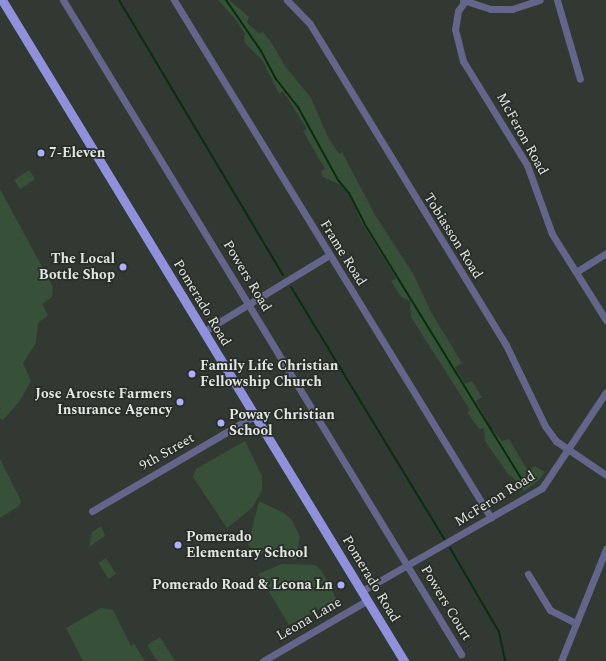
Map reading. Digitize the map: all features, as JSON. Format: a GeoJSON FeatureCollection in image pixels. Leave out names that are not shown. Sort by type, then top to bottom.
{"type":"FeatureCollection","features":[{"type":"Feature","properties":{"kind":"main road","name":"Pomerado Road"},"geometry":{"type":"LineString","coordinates":[[2,0],[404,661]]}},
{"type":"Feature","properties":{"kind":"street","name":"Powers Road"},"geometry":{"type":"LineString","coordinates":[[63,0],[408,565]]}},
{"type":"Feature","properties":{"kind":"street","name":"Frame Road"},"geometry":{"type":"LineString","coordinates":[[174,0],[491,518]]}},
{"type":"Feature","properties":{"kind":"street","name":"Tobiasson Road"},"geometry":{"type":"LineString","coordinates":[[287,0],[310,24],[506,345],[545,426],[556,440],[568,450],[606,475]]}},
{"type":"Feature","properties":{"kind":"street"},"geometry":{"type":"LineString","coordinates":[[464,0],[491,9],[512,9],[540,0]]}},
{"type":"Feature","properties":{"kind":"street","name":"McFeron Road"},"geometry":{"type":"LineString","coordinates":[[464,0],[458,11],[455,29],[463,61],[527,165],[549,227],[606,320]]}},
{"type":"Feature","properties":{"kind":"street"},"geometry":{"type":"LineString","coordinates":[[557,0],[580,79]]}},
{"type":"Feature","properties":{"kind":"street"},"geometry":{"type":"LineString","coordinates":[[576,272],[606,253]]}},
{"type":"Feature","properties":{"kind":"street"},"geometry":{"type":"LineString","coordinates":[[203,332],[330,255]]}},
{"type":"Feature","properties":{"kind":"street","name":"McFeron Road"},"geometry":{"type":"LineString","coordinates":[[362,591],[542,488],[606,392]]}},
{"type":"Feature","properties":{"kind":"street","name":"9th Street"},"geometry":{"type":"LineString","coordinates":[[92,510],[254,416]]}},
{"type":"Feature","properties":{"kind":"street"},"geometry":{"type":"LineString","coordinates":[[561,661],[606,549]]}},
{"type":"Feature","properties":{"kind":"street","name":"Powers Court"},"geometry":{"type":"LineString","coordinates":[[408,565],[461,654]]}},
{"type":"Feature","properties":{"kind":"street"},"geometry":{"type":"LineString","coordinates":[[528,574],[550,610],[576,624]]}},
{"type":"Feature","properties":{"kind":"street","name":"Leona Lane"},"geometry":{"type":"LineString","coordinates":[[263,661],[368,600]]}},
{"type":"Feature","properties":{"kind":"green space"},"geometry":{"type":"Polygon","coordinates":[[[218,0],[229,0],[249,17],[247,23],[259,33],[263,32],[271,42],[285,66],[311,98],[328,137],[339,154],[342,152],[375,215],[414,275],[431,312],[462,363],[455,367],[465,384],[472,381],[482,397],[476,401],[491,428],[502,441],[509,439],[528,471],[534,466],[545,472],[538,481],[523,492],[523,486],[508,474],[485,441],[484,428],[479,429],[467,412],[470,410],[411,317],[410,301],[401,297],[391,281],[396,278],[362,223],[350,197],[341,185],[323,177],[321,171],[325,169],[303,131],[307,129],[283,91],[279,94],[263,61],[244,42],[245,34],[236,20],[218,0]]]}},
{"type":"Feature","properties":{"kind":"green space"},"geometry":{"type":"Polygon","coordinates":[[[29,170],[35,179],[20,189],[14,180],[29,170]]]}},
{"type":"Feature","properties":{"kind":"green space"},"geometry":{"type":"Polygon","coordinates":[[[0,189],[53,287],[52,297],[42,304],[48,315],[38,323],[36,343],[23,363],[31,381],[19,402],[3,420],[0,419],[0,189]]]}},
{"type":"Feature","properties":{"kind":"green space"},"geometry":{"type":"Polygon","coordinates":[[[245,441],[262,476],[262,491],[252,508],[227,528],[193,477],[196,469],[245,441]]]}},
{"type":"Feature","properties":{"kind":"green space"},"geometry":{"type":"Polygon","coordinates":[[[0,459],[21,501],[19,506],[0,518],[0,459]]]}},
{"type":"Feature","properties":{"kind":"green space"},"geometry":{"type":"Polygon","coordinates":[[[259,501],[284,513],[291,519],[300,537],[296,560],[253,552],[248,544],[259,501]]]}},
{"type":"Feature","properties":{"kind":"green space"},"geometry":{"type":"Polygon","coordinates":[[[101,526],[105,536],[89,547],[92,532],[101,526]]]}},
{"type":"Feature","properties":{"kind":"green space"},"geometry":{"type":"Polygon","coordinates":[[[106,558],[116,574],[108,579],[98,563],[106,558]]]}},
{"type":"Feature","properties":{"kind":"green space"},"geometry":{"type":"Polygon","coordinates":[[[282,564],[315,565],[322,571],[337,600],[289,625],[258,574],[282,564]]]}},
{"type":"Feature","properties":{"kind":"green space"},"geometry":{"type":"Polygon","coordinates":[[[101,608],[113,610],[131,646],[134,644],[145,661],[83,661],[66,628],[101,608]]]}},
{"type":"Feature","properties":{"kind":"green space"},"geometry":{"type":"Polygon","coordinates":[[[160,637],[175,661],[157,661],[147,645],[160,637]]]}},
{"type":"Feature","properties":{"kind":"waterway"},"geometry":{"type":"LineString","coordinates":[[119,0],[283,275]]}},
{"type":"Feature","properties":{"kind":"waterway"},"geometry":{"type":"LineString","coordinates":[[226,0],[261,51],[276,79],[298,107],[338,180],[349,193],[364,223],[525,485]]}},
{"type":"Feature","properties":{"kind":"waterway"},"geometry":{"type":"LineString","coordinates":[[291,287],[444,539]]}},
{"type":"Feature","properties":{"kind":"waterway"},"geometry":{"type":"LineString","coordinates":[[450,548],[499,632],[505,661]]}},
{"type":"Feature","properties":{"kind":"place","name":"7-Eleven"},"geometry":{"type":"Point","coordinates":[41,153]}},
{"type":"Feature","properties":{"kind":"place","name":"The Local Bottle Shop"},"geometry":{"type":"Point","coordinates":[123,267]}},
{"type":"Feature","properties":{"kind":"place","name":"Family Life Christian Fellowship Church"},"geometry":{"type":"Point","coordinates":[192,374]}},
{"type":"Feature","properties":{"kind":"place","name":"Jose Aroeste Farmers Insurance Agency"},"geometry":{"type":"Point","coordinates":[180,402]}},
{"type":"Feature","properties":{"kind":"place","name":"Poway Christian School"},"geometry":{"type":"Point","coordinates":[221,423]}},
{"type":"Feature","properties":{"kind":"place","name":"Pomerado Elementary School"},"geometry":{"type":"Point","coordinates":[178,545]}},
{"type":"Feature","properties":{"kind":"place","name":"Pomerado Road & Leona Ln"},"geometry":{"type":"Point","coordinates":[341,585]}}]}
